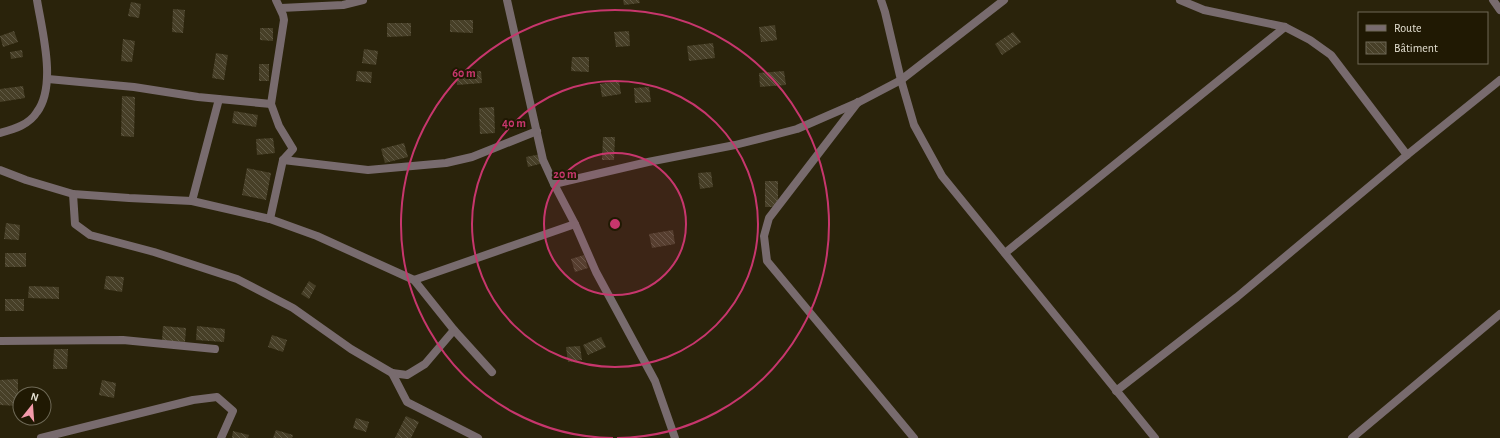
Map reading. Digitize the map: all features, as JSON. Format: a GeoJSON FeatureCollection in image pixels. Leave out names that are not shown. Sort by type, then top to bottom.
{"type":"FeatureCollection","features":[{"type":"Feature","properties":{"kind":"street"},"geometry":{"type":"LineString","coordinates":[[0,133],[25,124],[37,112],[44,98],[48,79],[47,65],[37,0]]}},
{"type":"Feature","properties":{"kind":"street"},"geometry":{"type":"LineString","coordinates":[[270,219],[284,160],[293,149],[279,126],[271,104],[284,20],[281,8],[276,0]]}},
{"type":"Feature","properties":{"kind":"street"},"geometry":{"type":"LineString","coordinates":[[507,0],[543,160],[575,224],[596,272],[655,381],[675,438]]}},
{"type":"Feature","properties":{"kind":"street"},"geometry":{"type":"LineString","coordinates":[[881,0],[914,125],[942,176],[1155,438]]}},
{"type":"Feature","properties":{"kind":"street"},"geometry":{"type":"LineString","coordinates":[[554,184],[648,162],[750,141],[797,129],[859,102],[901,80],[1004,0]]}},
{"type":"Feature","properties":{"kind":"street"},"geometry":{"type":"LineString","coordinates":[[1180,0],[1204,10],[1285,27],[1310,40],[1331,55],[1407,155]]}},
{"type":"Feature","properties":{"kind":"street"},"geometry":{"type":"LineString","coordinates":[[1493,0],[1500,10]]}},
{"type":"Feature","properties":{"kind":"street"},"geometry":{"type":"LineString","coordinates":[[281,8],[342,6],[361,1]]}},
{"type":"Feature","properties":{"kind":"street"},"geometry":{"type":"LineString","coordinates":[[1005,254],[1285,27]]}},
{"type":"Feature","properties":{"kind":"street"},"geometry":{"type":"LineString","coordinates":[[48,79],[134,87],[219,99],[271,104]]}},
{"type":"Feature","properties":{"kind":"street"},"geometry":{"type":"LineString","coordinates":[[1116,391],[1238,297],[1407,155],[1500,80]]}},
{"type":"Feature","properties":{"kind":"street"},"geometry":{"type":"LineString","coordinates":[[192,201],[219,99]]}},
{"type":"Feature","properties":{"kind":"street"},"geometry":{"type":"LineString","coordinates":[[859,102],[769,218],[764,236],[767,261],[914,438]]}},
{"type":"Feature","properties":{"kind":"street"},"geometry":{"type":"LineString","coordinates":[[284,160],[368,170],[446,163],[472,157],[537,131]]}},
{"type":"Feature","properties":{"kind":"street"},"geometry":{"type":"LineString","coordinates":[[0,170],[26,180],[73,194],[192,201],[270,219],[317,236],[414,280],[454,330],[492,372]]}},
{"type":"Feature","properties":{"kind":"street"},"geometry":{"type":"LineString","coordinates":[[73,194],[75,224],[90,235],[154,252],[236,279],[293,308],[351,349],[392,373],[407,375],[425,364],[454,330]]}},
{"type":"Feature","properties":{"kind":"street"},"geometry":{"type":"LineString","coordinates":[[414,280],[575,224]]}},
{"type":"Feature","properties":{"kind":"street"},"geometry":{"type":"LineString","coordinates":[[1352,438],[1500,314]]}},
{"type":"Feature","properties":{"kind":"street"},"geometry":{"type":"LineString","coordinates":[[0,341],[123,340],[215,349]]}},
{"type":"Feature","properties":{"kind":"street"},"geometry":{"type":"LineString","coordinates":[[392,373],[407,402],[478,438]]}},
{"type":"Feature","properties":{"kind":"street"},"geometry":{"type":"LineString","coordinates":[[41,438],[192,400],[218,397],[233,411],[221,438]]}},
{"type":"Feature","properties":{"kind":"building"},"geometry":{"type":"Polygon","coordinates":[[[623,0],[639,0],[640,3],[624,5],[623,0]]]}},
{"type":"Feature","properties":{"kind":"building"},"geometry":{"type":"Polygon","coordinates":[[[131,2],[141,4],[139,18],[128,16],[131,2]]]}},
{"type":"Feature","properties":{"kind":"building"},"geometry":{"type":"Polygon","coordinates":[[[173,9],[185,10],[183,33],[172,32],[173,9]]]}},
{"type":"Feature","properties":{"kind":"building"},"geometry":{"type":"Polygon","coordinates":[[[450,20],[473,20],[473,33],[450,32],[450,20]]]}},
{"type":"Feature","properties":{"kind":"building"},"geometry":{"type":"Polygon","coordinates":[[[387,23],[411,23],[411,36],[387,37],[387,23]]]}},
{"type":"Feature","properties":{"kind":"building"},"geometry":{"type":"Polygon","coordinates":[[[775,25],[777,40],[761,42],[759,27],[775,25]]]}},
{"type":"Feature","properties":{"kind":"building"},"geometry":{"type":"Polygon","coordinates":[[[260,28],[273,28],[273,41],[260,40],[260,28]]]}},
{"type":"Feature","properties":{"kind":"building"},"geometry":{"type":"Polygon","coordinates":[[[14,31],[18,42],[3,47],[0,36],[14,31]]]}},
{"type":"Feature","properties":{"kind":"building"},"geometry":{"type":"Polygon","coordinates":[[[629,31],[630,46],[616,47],[614,32],[629,31]]]}},
{"type":"Feature","properties":{"kind":"building"},"geometry":{"type":"Polygon","coordinates":[[[1013,32],[1021,42],[1002,55],[995,44],[1013,32]]]}},
{"type":"Feature","properties":{"kind":"building"},"geometry":{"type":"Polygon","coordinates":[[[123,39],[135,41],[132,62],[121,61],[123,39]]]}},
{"type":"Feature","properties":{"kind":"building"},"geometry":{"type":"Polygon","coordinates":[[[713,43],[715,58],[689,61],[687,46],[713,43]]]}},
{"type":"Feature","properties":{"kind":"building"},"geometry":{"type":"Polygon","coordinates":[[[364,49],[378,51],[376,65],[362,63],[364,49]]]}},
{"type":"Feature","properties":{"kind":"building"},"geometry":{"type":"Polygon","coordinates":[[[22,50],[23,57],[11,59],[10,52],[22,50]]]}},
{"type":"Feature","properties":{"kind":"building"},"geometry":{"type":"Polygon","coordinates":[[[216,53],[228,55],[224,80],[212,78],[216,53]]]}},
{"type":"Feature","properties":{"kind":"building"},"geometry":{"type":"Polygon","coordinates":[[[572,57],[589,57],[589,72],[571,71],[572,57]]]}},
{"type":"Feature","properties":{"kind":"building"},"geometry":{"type":"Polygon","coordinates":[[[259,64],[269,64],[269,81],[259,81],[259,64]]]}},
{"type":"Feature","properties":{"kind":"building"},"geometry":{"type":"Polygon","coordinates":[[[357,71],[372,72],[371,83],[356,81],[357,71]]]}},
{"type":"Feature","properties":{"kind":"building"},"geometry":{"type":"Polygon","coordinates":[[[481,71],[482,83],[457,85],[456,72],[481,71]]]}},
{"type":"Feature","properties":{"kind":"building"},"geometry":{"type":"Polygon","coordinates":[[[784,71],[786,85],[760,87],[759,73],[784,71]]]}},
{"type":"Feature","properties":{"kind":"building"},"geometry":{"type":"Polygon","coordinates":[[[619,81],[621,94],[602,97],[600,84],[619,81]]]}},
{"type":"Feature","properties":{"kind":"building"},"geometry":{"type":"Polygon","coordinates":[[[23,86],[25,98],[0,102],[0,89],[23,86]]]}},
{"type":"Feature","properties":{"kind":"building"},"geometry":{"type":"Polygon","coordinates":[[[649,87],[651,102],[635,103],[634,88],[649,87]]]}},
{"type":"Feature","properties":{"kind":"building"},"geometry":{"type":"Polygon","coordinates":[[[122,96],[135,97],[134,137],[121,136],[122,96]]]}},
{"type":"Feature","properties":{"kind":"building"},"geometry":{"type":"Polygon","coordinates":[[[494,107],[495,133],[480,134],[479,108],[494,107]]]}},
{"type":"Feature","properties":{"kind":"building"},"geometry":{"type":"Polygon","coordinates":[[[234,111],[258,115],[256,127],[232,123],[234,111]]]}},
{"type":"Feature","properties":{"kind":"building"},"geometry":{"type":"Polygon","coordinates":[[[603,137],[615,137],[614,160],[602,160],[603,137]]]}},
{"type":"Feature","properties":{"kind":"building"},"geometry":{"type":"Polygon","coordinates":[[[273,138],[275,153],[257,155],[256,139],[273,138]]]}},
{"type":"Feature","properties":{"kind":"building"},"geometry":{"type":"Polygon","coordinates":[[[404,143],[408,157],[385,163],[381,149],[404,143]]]}},
{"type":"Feature","properties":{"kind":"building"},"geometry":{"type":"Polygon","coordinates":[[[541,154],[543,163],[528,167],[526,157],[541,154]]]}},
{"type":"Feature","properties":{"kind":"building"},"geometry":{"type":"Polygon","coordinates":[[[247,168],[271,173],[266,200],[242,195],[247,168]]]}},
{"type":"Feature","properties":{"kind":"building"},"geometry":{"type":"Polygon","coordinates":[[[711,172],[713,187],[700,189],[698,173],[711,172]]]}},
{"type":"Feature","properties":{"kind":"building"},"geometry":{"type":"Polygon","coordinates":[[[765,181],[778,181],[778,207],[765,207],[765,181]]]}},
{"type":"Feature","properties":{"kind":"building"},"geometry":{"type":"Polygon","coordinates":[[[6,223],[20,225],[19,240],[4,239],[6,223]]]}},
{"type":"Feature","properties":{"kind":"building"},"geometry":{"type":"Polygon","coordinates":[[[673,230],[675,244],[652,248],[649,234],[673,230]]]}},
{"type":"Feature","properties":{"kind":"building"},"geometry":{"type":"Polygon","coordinates":[[[5,253],[26,253],[26,267],[5,267],[5,253]]]}},
{"type":"Feature","properties":{"kind":"building"},"geometry":{"type":"Polygon","coordinates":[[[584,255],[588,268],[575,272],[571,259],[584,255]]]}},
{"type":"Feature","properties":{"kind":"building"},"geometry":{"type":"Polygon","coordinates":[[[106,276],[124,277],[122,292],[104,289],[106,276]]]}},
{"type":"Feature","properties":{"kind":"building"},"geometry":{"type":"Polygon","coordinates":[[[309,281],[316,286],[309,299],[301,294],[309,281]]]}},
{"type":"Feature","properties":{"kind":"building"},"geometry":{"type":"Polygon","coordinates":[[[29,286],[59,287],[59,299],[28,298],[29,286]]]}},
{"type":"Feature","properties":{"kind":"building"},"geometry":{"type":"Polygon","coordinates":[[[5,299],[24,299],[24,311],[5,311],[5,299]]]}},
{"type":"Feature","properties":{"kind":"building"},"geometry":{"type":"Polygon","coordinates":[[[163,326],[186,328],[185,342],[162,341],[163,326]]]}},
{"type":"Feature","properties":{"kind":"building"},"geometry":{"type":"Polygon","coordinates":[[[197,326],[225,329],[224,342],[196,340],[197,326]]]}},
{"type":"Feature","properties":{"kind":"building"},"geometry":{"type":"Polygon","coordinates":[[[272,335],[287,340],[283,352],[268,347],[272,335]]]}},
{"type":"Feature","properties":{"kind":"building"},"geometry":{"type":"Polygon","coordinates":[[[601,337],[606,347],[588,355],[583,345],[601,337]]]}},
{"type":"Feature","properties":{"kind":"building"},"geometry":{"type":"Polygon","coordinates":[[[580,346],[582,360],[568,362],[566,347],[580,346]]]}},
{"type":"Feature","properties":{"kind":"building"},"geometry":{"type":"Polygon","coordinates":[[[54,349],[68,349],[67,369],[53,369],[54,349]]]}},
{"type":"Feature","properties":{"kind":"building"},"geometry":{"type":"Polygon","coordinates":[[[18,379],[18,386],[12,386],[12,406],[0,405],[0,380],[18,379]]]}},
{"type":"Feature","properties":{"kind":"building"},"geometry":{"type":"Polygon","coordinates":[[[102,380],[116,383],[114,398],[99,395],[102,380]]]}},
{"type":"Feature","properties":{"kind":"building"},"geometry":{"type":"Polygon","coordinates":[[[406,416],[419,422],[411,438],[395,438],[406,416]]]}},
{"type":"Feature","properties":{"kind":"building"},"geometry":{"type":"Polygon","coordinates":[[[356,418],[369,422],[366,432],[353,428],[356,418]]]}},
{"type":"Feature","properties":{"kind":"building"},"geometry":{"type":"Polygon","coordinates":[[[276,430],[293,435],[292,438],[273,438],[276,430]]]}},
{"type":"Feature","properties":{"kind":"building"},"geometry":{"type":"Polygon","coordinates":[[[233,431],[249,435],[248,438],[232,438],[233,431]]]}}]}
